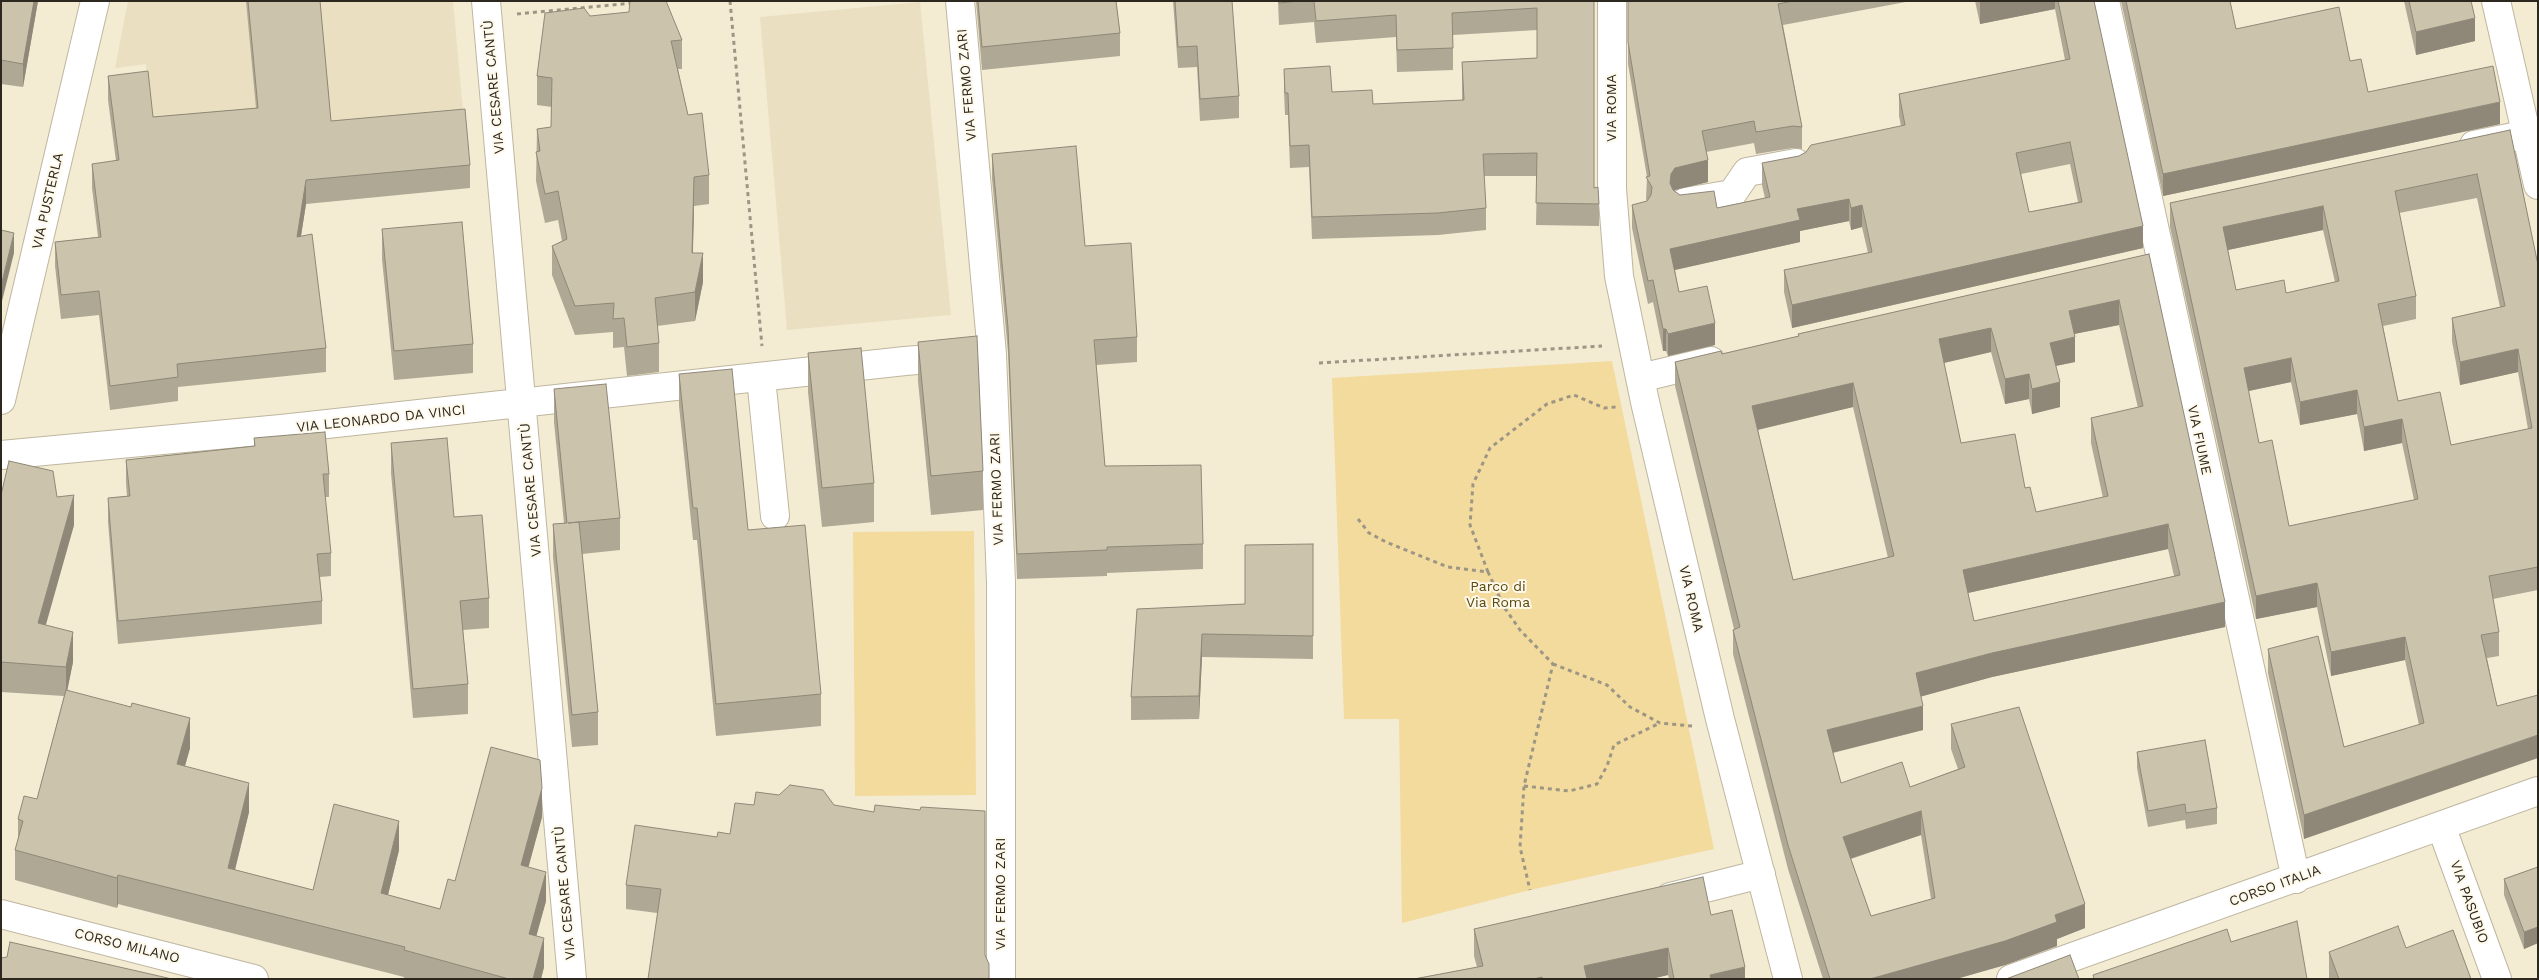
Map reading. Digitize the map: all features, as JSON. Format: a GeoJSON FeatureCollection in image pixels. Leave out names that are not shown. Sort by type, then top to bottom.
{"type":"FeatureCollection","features":[{"type":"Feature","properties":{"kind":"street","name":"VIA PUSTERLA"},"geometry":{"type":"LineString","coordinates":[[1,400],[95,1]]}},
{"type":"Feature","properties":{"kind":"street","name":"VIA FERMO ZARI"},"geometry":{"type":"LineString","coordinates":[[960,1],[992,354],[1001,583],[1001,979]]}},
{"type":"Feature","properties":{"kind":"street","name":"VIA ROMA"},"geometry":{"type":"LineString","coordinates":[[1612,1],[1625,213],[1619,276],[1642,390],[1720,719],[1788,979]]}},
{"type":"Feature","properties":{"kind":"street","name":"VIA FIUME"},"geometry":{"type":"LineString","coordinates":[[2105,1],[2150,214],[2150,262],[2296,878]]}},
{"type":"Feature","properties":{"kind":"street"},"geometry":{"type":"LineString","coordinates":[[2496,1],[2532,133],[2538,185]]}},
{"type":"Feature","properties":{"kind":"street","name":"VIA CESARE CANTÙ"},"geometry":{"type":"LineString","coordinates":[[487,8],[572,979]]}},
{"type":"Feature","properties":{"kind":"street"},"geometry":{"type":"LineString","coordinates":[[2449,151],[2532,133]]}},
{"type":"Feature","properties":{"kind":"street"},"geometry":{"type":"LineString","coordinates":[[1685,202],[1732,194],[1747,172],[1796,163]]}},
{"type":"Feature","properties":{"kind":"street"},"geometry":{"type":"LineString","coordinates":[[2150,214],[2179,208]]}},
{"type":"Feature","properties":{"kind":"street","name":"VIA LEONARDO DA VINCI"},"geometry":{"type":"LineString","coordinates":[[1,455],[523,404],[904,361],[992,354]]}},
{"type":"Feature","properties":{"kind":"street"},"geometry":{"type":"LineString","coordinates":[[1642,390],[1736,356]]}},
{"type":"Feature","properties":{"kind":"street"},"geometry":{"type":"LineString","coordinates":[[761,378],[775,516]]}},
{"type":"Feature","properties":{"kind":"street","name":"CORSO ITALIA"},"geometry":{"type":"LineString","coordinates":[[2011,979],[2538,791]]}},
{"type":"Feature","properties":{"kind":"street","name":"VIA PASUBIO"},"geometry":{"type":"LineString","coordinates":[[2441,826],[2497,979]]}},
{"type":"Feature","properties":{"kind":"street"},"geometry":{"type":"LineString","coordinates":[[1645,903],[1761,874]]}},
{"type":"Feature","properties":{"kind":"street","name":"CORSO MILANO"},"geometry":{"type":"LineString","coordinates":[[1,914],[254,979]]}},
{"type":"Feature","properties":{"kind":"path"},"geometry":{"type":"LineString","coordinates":[[730,1],[762,350]]}},
{"type":"Feature","properties":{"kind":"path"},"geometry":{"type":"LineString","coordinates":[[487,8],[512,14],[639,2]]}},
{"type":"Feature","properties":{"kind":"path"},"geometry":{"type":"LineString","coordinates":[[1319,363],[1633,344]]}},
{"type":"Feature","properties":{"kind":"path"},"geometry":{"type":"LineString","coordinates":[[1642,390],[1604,408],[1574,395],[1547,404],[1490,448],[1473,484],[1470,525],[1504,607],[1520,630],[1553,664],[1607,685],[1630,706],[1660,723],[1687,727],[1720,719]]}},
{"type":"Feature","properties":{"kind":"path"},"geometry":{"type":"LineString","coordinates":[[1358,519],[1369,533],[1386,542],[1448,567],[1488,572]]}},
{"type":"Feature","properties":{"kind":"path"},"geometry":{"type":"LineString","coordinates":[[1530,890],[1520,847],[1524,786],[1553,664]]}},
{"type":"Feature","properties":{"kind":"path"},"geometry":{"type":"LineString","coordinates":[[1524,786],[1569,791],[1597,784],[1607,766],[1614,745],[1660,723]]}},
{"type":"Feature","properties":{"kind":"shaded area"},"geometry":{"type":"Polygon","coordinates":[[[128,1],[453,1],[465,133],[234,210],[164,228],[146,64],[115,68],[128,1]]]}},
{"type":"Feature","properties":{"kind":"shaded area"},"geometry":{"type":"Polygon","coordinates":[[[920,2],[951,315],[787,330],[760,17],[920,2]]]}},
{"type":"Feature","properties":{"kind":"green space","name":"Parco di Via Roma"},"geometry":{"type":"Polygon","coordinates":[[[1612,361],[1714,849],[1530,890],[1402,923],[1399,719],[1344,719],[1332,378],[1612,361]]]}},
{"type":"Feature","properties":{"kind":"green space"},"geometry":{"type":"Polygon","coordinates":[[[974,531],[976,795],[855,796],[853,532],[974,531]]]}},
{"type":"Feature","properties":{"kind":"building"},"geometry":{"type":"Polygon","coordinates":[[[1,1],[34,1],[23,64],[1,60],[1,1]]]}},
{"type":"Feature","properties":{"kind":"building"},"geometry":{"type":"Polygon","coordinates":[[[248,1],[320,1],[331,121],[465,109],[470,165],[306,180],[297,237],[312,234],[326,348],[177,364],[178,377],[110,386],[99,291],[61,295],[55,242],[101,237],[92,164],[119,160],[108,76],[148,71],[153,117],[258,108],[248,1]]]}},
{"type":"Feature","properties":{"kind":"building"},"geometry":{"type":"Polygon","coordinates":[[[630,1],[666,1],[682,40],[671,41],[688,115],[702,113],[709,175],[694,177],[692,253],[703,253],[695,292],[655,298],[659,343],[627,347],[624,318],[613,319],[614,303],[575,306],[552,246],[567,239],[558,191],[545,194],[536,152],[540,151],[537,129],[551,127],[552,78],[537,76],[545,13],[584,8],[590,16],[629,12],[630,1]]]}},
{"type":"Feature","properties":{"kind":"building"},"geometry":{"type":"Polygon","coordinates":[[[978,1],[1116,1],[1120,33],[982,47],[978,1]]]}},
{"type":"Feature","properties":{"kind":"building"},"geometry":{"type":"Polygon","coordinates":[[[1175,1],[1232,1],[1239,96],[1200,99],[1197,46],[1178,47],[1175,1]]]}},
{"type":"Feature","properties":{"kind":"building"},"geometry":{"type":"Polygon","coordinates":[[[1279,1],[1299,1],[1279,3],[1279,1]]]}},
{"type":"Feature","properties":{"kind":"building"},"geometry":{"type":"Polygon","coordinates":[[[1314,1],[1594,1],[1594,188],[1598,187],[1599,204],[1536,203],[1537,153],[1483,154],[1486,208],[1438,213],[1312,217],[1309,145],[1290,146],[1288,93],[1285,93],[1284,69],[1330,66],[1332,92],[1372,90],[1373,104],[1464,100],[1462,62],[1537,58],[1537,8],[1452,13],[1453,48],[1397,50],[1396,15],[1316,21],[1314,1]]]}},
{"type":"Feature","properties":{"kind":"building"},"geometry":{"type":"Polygon","coordinates":[[[1628,1],[1793,1],[1778,4],[1802,127],[1793,126],[1756,132],[1754,121],[1702,131],[1708,160],[1675,168],[1671,174],[1670,183],[1673,190],[1680,195],[1714,191],[1717,208],[1770,197],[1762,163],[1799,156],[1806,152],[1811,145],[1905,125],[1899,94],[2070,59],[2058,1],[2094,1],[2143,226],[1792,305],[1784,270],[1872,252],[1862,205],[1851,208],[1849,199],[1797,209],[1800,220],[1670,249],[1679,292],[1707,286],[1715,323],[1668,334],[1666,329],[1663,329],[1653,280],[1648,281],[1632,205],[1647,201],[1651,195],[1652,187],[1646,177],[1650,176],[1628,42],[1628,1]],[[2070,142],[2016,153],[2029,212],[2082,202],[2070,142]]]}},
{"type":"Feature","properties":{"kind":"building"},"geometry":{"type":"Polygon","coordinates":[[[2126,1],[2230,1],[2236,29],[2339,7],[2350,61],[2361,59],[2368,92],[2493,66],[2500,102],[2163,174],[2126,1]]]}},
{"type":"Feature","properties":{"kind":"building"},"geometry":{"type":"Polygon","coordinates":[[[2409,1],[2471,1],[2475,18],[2416,32],[2409,1]]]}},
{"type":"Feature","properties":{"kind":"building"},"geometry":{"type":"Polygon","coordinates":[[[2510,130],[2538,265],[2538,567],[2489,576],[2499,632],[2481,635],[2497,706],[2538,695],[2538,735],[2304,815],[2268,649],[2318,636],[2344,747],[2424,723],[2405,637],[2331,652],[2317,583],[2256,596],[2170,203],[2510,130]],[[2477,174],[2395,191],[2416,296],[2378,304],[2398,401],[2440,392],[2451,445],[2532,428],[2518,349],[2460,362],[2452,318],[2505,306],[2477,174]],[[2323,206],[2223,227],[2236,290],[2284,280],[2286,293],[2339,281],[2323,206]],[[2291,358],[2244,368],[2259,443],[2272,440],[2289,526],[2418,499],[2402,419],[2364,427],[2357,390],[2300,402],[2291,358]]]}},
{"type":"Feature","properties":{"kind":"building"},"geometry":{"type":"Polygon","coordinates":[[[1076,146],[1085,246],[1131,243],[1137,337],[1094,340],[1105,466],[1201,465],[1203,544],[1107,547],[1107,550],[1017,554],[1008,328],[992,154],[1076,146]]]}},
{"type":"Feature","properties":{"kind":"building"},"geometry":{"type":"Polygon","coordinates":[[[462,222],[473,344],[394,351],[382,229],[462,222]]]}},
{"type":"Feature","properties":{"kind":"building"},"geometry":{"type":"Polygon","coordinates":[[[1,230],[14,233],[1,286],[1,230]]]}},
{"type":"Feature","properties":{"kind":"building"},"geometry":{"type":"Polygon","coordinates":[[[2149,254],[2225,602],[1992,653],[1916,673],[1923,706],[1827,730],[1841,783],[1902,762],[1910,787],[1965,767],[1951,724],[2019,707],[2085,904],[2055,915],[2057,922],[2005,941],[1870,979],[1830,979],[1788,845],[1733,630],[1740,627],[1675,362],[1721,351],[1722,354],[1799,336],[1798,334],[2149,254]],[[2119,300],[2069,311],[2075,337],[2050,343],[2060,382],[2032,389],[2029,374],[2005,379],[1991,328],[1939,339],[1961,443],[2015,434],[2025,488],[2030,487],[2036,512],[2108,496],[2091,418],[2143,406],[2119,300]],[[1853,383],[1752,406],[1793,580],[1894,556],[1853,383]],[[2168,524],[1963,570],[1974,621],[2180,575],[2168,524]],[[1921,811],[1843,837],[1871,916],[1935,898],[1921,811]]]}},
{"type":"Feature","properties":{"kind":"building"},"geometry":{"type":"Polygon","coordinates":[[[977,336],[983,471],[931,476],[918,342],[977,336]]]}},
{"type":"Feature","properties":{"kind":"building"},"geometry":{"type":"Polygon","coordinates":[[[861,348],[874,483],[822,488],[808,353],[861,348]]]}},
{"type":"Feature","properties":{"kind":"building"},"geometry":{"type":"Polygon","coordinates":[[[732,369],[748,530],[805,525],[821,694],[716,704],[697,508],[693,508],[679,374],[732,369]]]}},
{"type":"Feature","properties":{"kind":"building"},"geometry":{"type":"Polygon","coordinates":[[[606,384],[620,518],[568,523],[579,522],[598,712],[572,715],[553,524],[567,523],[554,389],[606,384]]]}},
{"type":"Feature","properties":{"kind":"building"},"geometry":{"type":"Polygon","coordinates":[[[325,432],[329,474],[323,474],[331,553],[317,554],[322,601],[118,621],[108,498],[130,496],[126,460],[255,446],[254,438],[325,432]]]}},
{"type":"Feature","properties":{"kind":"building"},"geometry":{"type":"Polygon","coordinates":[[[447,438],[454,517],[482,515],[489,598],[460,601],[468,684],[413,689],[391,443],[447,438]]]}},
{"type":"Feature","properties":{"kind":"building"},"geometry":{"type":"Polygon","coordinates":[[[9,461],[53,471],[57,497],[74,495],[38,623],[73,632],[66,667],[1,662],[1,495],[9,461]]]}},
{"type":"Feature","properties":{"kind":"building"},"geometry":{"type":"Polygon","coordinates":[[[1313,544],[1313,636],[1202,634],[1199,696],[1131,697],[1137,609],[1245,604],[1245,545],[1313,544]]]}},
{"type":"Feature","properties":{"kind":"building"},"geometry":{"type":"Polygon","coordinates":[[[66,690],[131,707],[132,703],[190,718],[177,764],[249,783],[228,868],[313,890],[334,804],[399,821],[381,893],[440,909],[448,879],[455,881],[491,747],[540,760],[542,788],[521,865],[546,872],[529,934],[544,938],[533,979],[509,979],[404,950],[405,947],[118,875],[117,878],[15,850],[23,821],[18,819],[24,796],[37,799],[66,690]]]}},
{"type":"Feature","properties":{"kind":"building"},"geometry":{"type":"Polygon","coordinates":[[[2205,740],[2217,808],[2186,813],[2185,804],[2148,811],[2137,752],[2205,740]]]}},
{"type":"Feature","properties":{"kind":"building"},"geometry":{"type":"Polygon","coordinates":[[[790,785],[823,790],[834,805],[874,812],[875,805],[920,810],[921,807],[985,811],[985,955],[989,964],[989,979],[648,979],[661,889],[626,885],[635,825],[717,837],[718,832],[730,834],[735,803],[754,805],[756,792],[779,795],[790,785]]]}},
{"type":"Feature","properties":{"kind":"building"},"geometry":{"type":"Polygon","coordinates":[[[2538,867],[2538,927],[2524,932],[2504,879],[2538,867]]]}},
{"type":"Feature","properties":{"kind":"building"},"geometry":{"type":"Polygon","coordinates":[[[1703,877],[1711,915],[1732,910],[1745,967],[1710,975],[1711,979],[1674,979],[1668,948],[1584,966],[1587,979],[1543,979],[1542,977],[1534,979],[1414,979],[1483,966],[1474,929],[1703,877]]]}},
{"type":"Feature","properties":{"kind":"building"},"geometry":{"type":"Polygon","coordinates":[[[2297,921],[2307,979],[2094,979],[2093,975],[2227,929],[2231,942],[2297,921]]]}},
{"type":"Feature","properties":{"kind":"building"},"geometry":{"type":"Polygon","coordinates":[[[2398,926],[2406,948],[2453,930],[2471,979],[2339,979],[2329,952],[2398,926]]]}},
{"type":"Feature","properties":{"kind":"building"},"geometry":{"type":"Polygon","coordinates":[[[10,942],[172,979],[1,979],[1,958],[7,957],[10,942]]]}},
{"type":"Feature","properties":{"kind":"building"},"geometry":{"type":"Polygon","coordinates":[[[2070,955],[2079,979],[2006,979],[2070,955]]]}}]}
